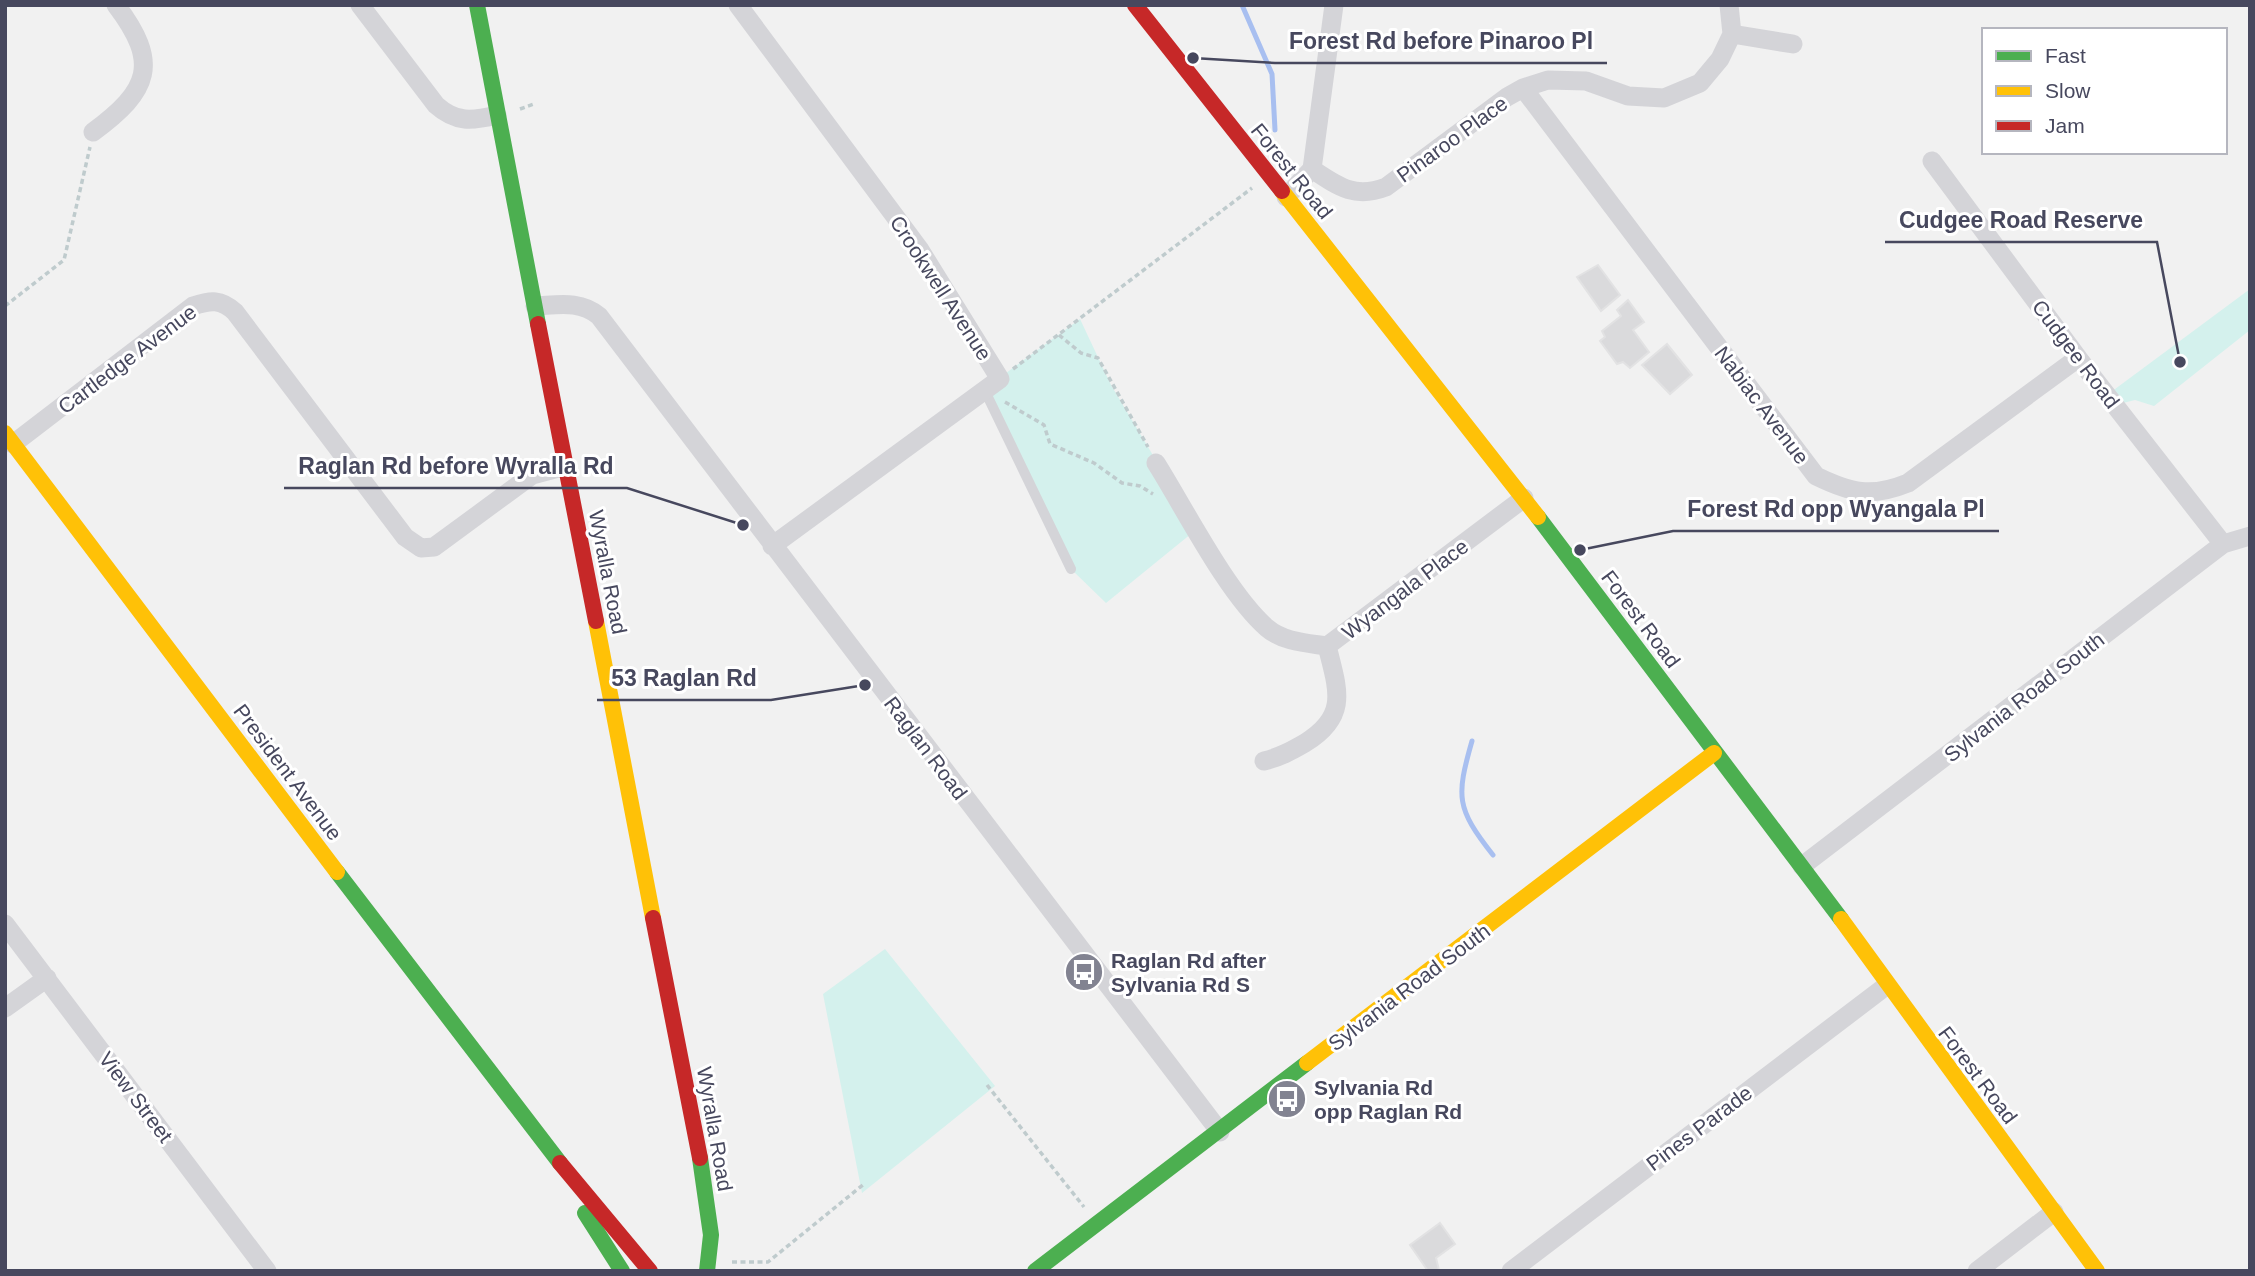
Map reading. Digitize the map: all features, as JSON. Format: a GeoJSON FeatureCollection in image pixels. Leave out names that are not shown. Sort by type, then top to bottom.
{"type":"FeatureCollection","features":[{"type":"Feature","properties":{"kind":"street"},"geometry":{"type":"LineString","coordinates":[[360,5],[436,105],[447,114],[473,121],[498,115]]}},
{"type":"Feature","properties":{"kind":"street","name":"Wyralla Road"},"geometry":{"type":"LineString","coordinates":[[477,5],[688,1098],[710,1224],[709,1266]]}},
{"type":"Feature","properties":{"kind":"street","name":"Crookwell Avenue"},"geometry":{"type":"LineString","coordinates":[[738,5],[920,250],[992,384],[772,546]]}},
{"type":"Feature","properties":{"kind":"street","name":"Forest Road"},"geometry":{"type":"LineString","coordinates":[[1135,5],[1524,498],[1714,753],[1802,866],[1886,986],[2096,1271]]}},
{"type":"Feature","properties":{"kind":"street"},"geometry":{"type":"LineString","coordinates":[[1286,197],[1312,169],[1334,5]]}},
{"type":"Feature","properties":{"kind":"street"},"geometry":{"type":"LineString","coordinates":[[1729,5],[1732,34],[1793,44]]}},
{"type":"Feature","properties":{"kind":"street"},"geometry":{"type":"LineString","coordinates":[[93,132],[117,114],[138,87],[145,55],[126,9]]}},
{"type":"Feature","properties":{"kind":"street","name":"Pinaroo Place"},"geometry":{"type":"LineString","coordinates":[[1312,169],[1348,190],[1368,194],[1386,187],[1507,97],[1522,89],[1548,80],[1586,81],[1628,96],[1664,98],[1700,83],[1720,60],[1732,34]]}},
{"type":"Feature","properties":{"kind":"street","name":"Nabiac Avenue"},"geometry":{"type":"LineString","coordinates":[[1522,89],[1816,476],[1862,493],[1887,491],[1908,482],[2078,358]]}},
{"type":"Feature","properties":{"kind":"street","name":"Cudgee Road"},"geometry":{"type":"LineString","coordinates":[[1932,162],[2078,358],[2223,544]]}},
{"type":"Feature","properties":{"kind":"street","name":"Cartledge Avenue"},"geometry":{"type":"LineString","coordinates":[[9,438],[193,306],[220,301],[235,312],[405,537],[415,545],[434,547],[532,475],[566,466]]}},
{"type":"Feature","properties":{"kind":"street","name":"Raglan Road"},"geometry":{"type":"LineString","coordinates":[[535,306],[573,304],[588,307],[599,316],[1220,1132]]}},
{"type":"Feature","properties":{"kind":"street","name":"President Avenue"},"geometry":{"type":"LineString","coordinates":[[9,438],[537,1136],[650,1271]]}},
{"type":"Feature","properties":{"kind":"street","name":"Wyangala Place"},"geometry":{"type":"LineString","coordinates":[[1156,463],[1233,586],[1268,629],[1296,642],[1327,646],[1524,498]]}},
{"type":"Feature","properties":{"kind":"street","name":"Sylvania Road South"},"geometry":{"type":"LineString","coordinates":[[1802,866],[2223,544],[2250,536]]}},
{"type":"Feature","properties":{"kind":"street"},"geometry":{"type":"LineString","coordinates":[[1264,761],[1282,756],[1323,732],[1331,722],[1336,709],[1335,676],[1327,646]]}},
{"type":"Feature","properties":{"kind":"street","name":"Sylvania Road South"},"geometry":{"type":"LineString","coordinates":[[1035,1271],[1714,753]]}},
{"type":"Feature","properties":{"kind":"street","name":"View Street"},"geometry":{"type":"LineString","coordinates":[[5,924],[267,1271]]}},
{"type":"Feature","properties":{"kind":"street"},"geometry":{"type":"LineString","coordinates":[[5,1008],[47,978]]}},
{"type":"Feature","properties":{"kind":"street","name":"Pines Parade"},"geometry":{"type":"LineString","coordinates":[[1511,1271],[1886,986]]}},
{"type":"Feature","properties":{"kind":"street","name":"President Avenue"},"geometry":{"type":"LineString","coordinates":[[537,1136],[622,1271]]}},
{"type":"Feature","properties":{"kind":"street"},"geometry":{"type":"LineString","coordinates":[[1977,1271],[2054,1212]]}},
{"type":"Feature","properties":{"kind":"lane"},"geometry":{"type":"LineString","coordinates":[[992,384],[1071,569]]}},
{"type":"Feature","properties":{"kind":"path"},"geometry":{"type":"LineString","coordinates":[[5,306],[64,261],[93,132]]}},
{"type":"Feature","properties":{"kind":"path"},"geometry":{"type":"LineString","coordinates":[[1157,497],[1140,486],[1122,482],[1094,463],[1050,444],[1044,425],[992,384],[1268,176]]}},
{"type":"Feature","properties":{"kind":"path"},"geometry":{"type":"LineString","coordinates":[[1059,335],[1081,353],[1098,358],[1156,463]]}},
{"type":"Feature","properties":{"kind":"path"},"geometry":{"type":"LineString","coordinates":[[987,1084],[1084,1207]]}},
{"type":"Feature","properties":{"kind":"path"},"geometry":{"type":"LineString","coordinates":[[709,1266],[768,1262],[864,1184]]}},
{"type":"Feature","properties":{"kind":"shaded area"},"geometry":{"type":"Polygon","coordinates":[[[2250,289],[2250,330],[2154,406],[2135,400],[2115,405],[2107,395],[2250,289]]]}},
{"type":"Feature","properties":{"kind":"shaded area"},"geometry":{"type":"Polygon","coordinates":[[[1080,319],[1111,385],[1197,529],[1106,603],[1071,569],[984,389],[1080,319]]]}},
{"type":"Feature","properties":{"kind":"shaded area"},"geometry":{"type":"Polygon","coordinates":[[[885,949],[995,1086],[862,1193],[823,994],[885,949]]]}},
{"type":"Feature","properties":{"kind":"building"},"geometry":{"type":"Polygon","coordinates":[[[1598,265],[1620,295],[1601,311],[1577,277],[1598,265]]]}},
{"type":"Feature","properties":{"kind":"building"},"geometry":{"type":"Polygon","coordinates":[[[1628,300],[1644,322],[1633,330],[1649,352],[1630,368],[1623,362],[1617,364],[1600,341],[1605,337],[1602,331],[1621,316],[1617,310],[1628,300]]]}},
{"type":"Feature","properties":{"kind":"building"},"geometry":{"type":"Polygon","coordinates":[[[1667,344],[1692,375],[1670,394],[1642,365],[1667,344]]]}},
{"type":"Feature","properties":{"kind":"building"},"geometry":{"type":"Polygon","coordinates":[[[1440,1223],[1455,1244],[1436,1258],[1439,1270],[1428,1271],[1410,1245],[1440,1223]]]}},
{"type":"Feature","properties":{"kind":"waterway"},"geometry":{"type":"LineString","coordinates":[[1242,5],[1272,74],[1275,130]]}},
{"type":"Feature","properties":{"kind":"waterway"},"geometry":{"type":"LineString","coordinates":[[1472,741],[1463,776],[1463,801],[1472,825],[1493,855]]}},
{"type":"Feature","properties":{"kind":"traffic: fast"},"geometry":{"type":"LineString","coordinates":[[477,5],[538,324]]}},
{"type":"Feature","properties":{"kind":"traffic: fast"},"geometry":{"type":"LineString","coordinates":[[1538,517],[1841,919]]}},
{"type":"Feature","properties":{"kind":"traffic: fast"},"geometry":{"type":"LineString","coordinates":[[337,872],[560,1163]]}},
{"type":"Feature","properties":{"kind":"traffic: fast"},"geometry":{"type":"LineString","coordinates":[[1035,1271],[1307,1063]]}},
{"type":"Feature","properties":{"kind":"traffic: fast"},"geometry":{"type":"LineString","coordinates":[[700,1158],[711,1235],[707,1271]]}},
{"type":"Feature","properties":{"kind":"traffic: fast"},"geometry":{"type":"LineString","coordinates":[[585,1213],[622,1271]]}},
{"type":"Feature","properties":{"kind":"traffic: slow"},"geometry":{"type":"LineString","coordinates":[[1282,191],[1538,517]]}},
{"type":"Feature","properties":{"kind":"traffic: slow"},"geometry":{"type":"LineString","coordinates":[[5,433],[337,872]]}},
{"type":"Feature","properties":{"kind":"traffic: slow"},"geometry":{"type":"LineString","coordinates":[[596,621],[653,918]]}},
{"type":"Feature","properties":{"kind":"traffic: slow"},"geometry":{"type":"LineString","coordinates":[[1307,1063],[1714,753]]}},
{"type":"Feature","properties":{"kind":"traffic: slow"},"geometry":{"type":"LineString","coordinates":[[1841,919],[2097,1271]]}},
{"type":"Feature","properties":{"kind":"traffic: jam"},"geometry":{"type":"LineString","coordinates":[[1135,5],[1282,191]]}},
{"type":"Feature","properties":{"kind":"traffic: jam"},"geometry":{"type":"LineString","coordinates":[[538,324],[596,621]]}},
{"type":"Feature","properties":{"kind":"traffic: jam"},"geometry":{"type":"LineString","coordinates":[[653,918],[700,1158]]}},
{"type":"Feature","properties":{"kind":"traffic: jam"},"geometry":{"type":"LineString","coordinates":[[560,1163],[650,1271]]}},
{"type":"Feature","properties":{"kind":"place","name":"Forest Rd before Pinaroo Pl"},"geometry":{"type":"Point","coordinates":[1193,58]}},
{"type":"Feature","properties":{"kind":"place","name":"Cudgee Road Reserve"},"geometry":{"type":"Point","coordinates":[2180,362]}},
{"type":"Feature","properties":{"kind":"place","name":"Raglan Rd before Wyralla Rd"},"geometry":{"type":"Point","coordinates":[743,525]}},
{"type":"Feature","properties":{"kind":"place","name":"Forest Rd opp Wyangala Pl"},"geometry":{"type":"Point","coordinates":[1580,550]}},
{"type":"Feature","properties":{"kind":"place","name":"53 Raglan Rd"},"geometry":{"type":"Point","coordinates":[865,685]}},
{"type":"Feature","properties":{"kind":"place","name":"Raglan Rd after Sylvania Rd S"},"geometry":{"type":"Point","coordinates":[1084,972]}},
{"type":"Feature","properties":{"kind":"place","name":"Sylvania Rd opp Raglan Rd"},"geometry":{"type":"Point","coordinates":[1287,1099]}}]}
